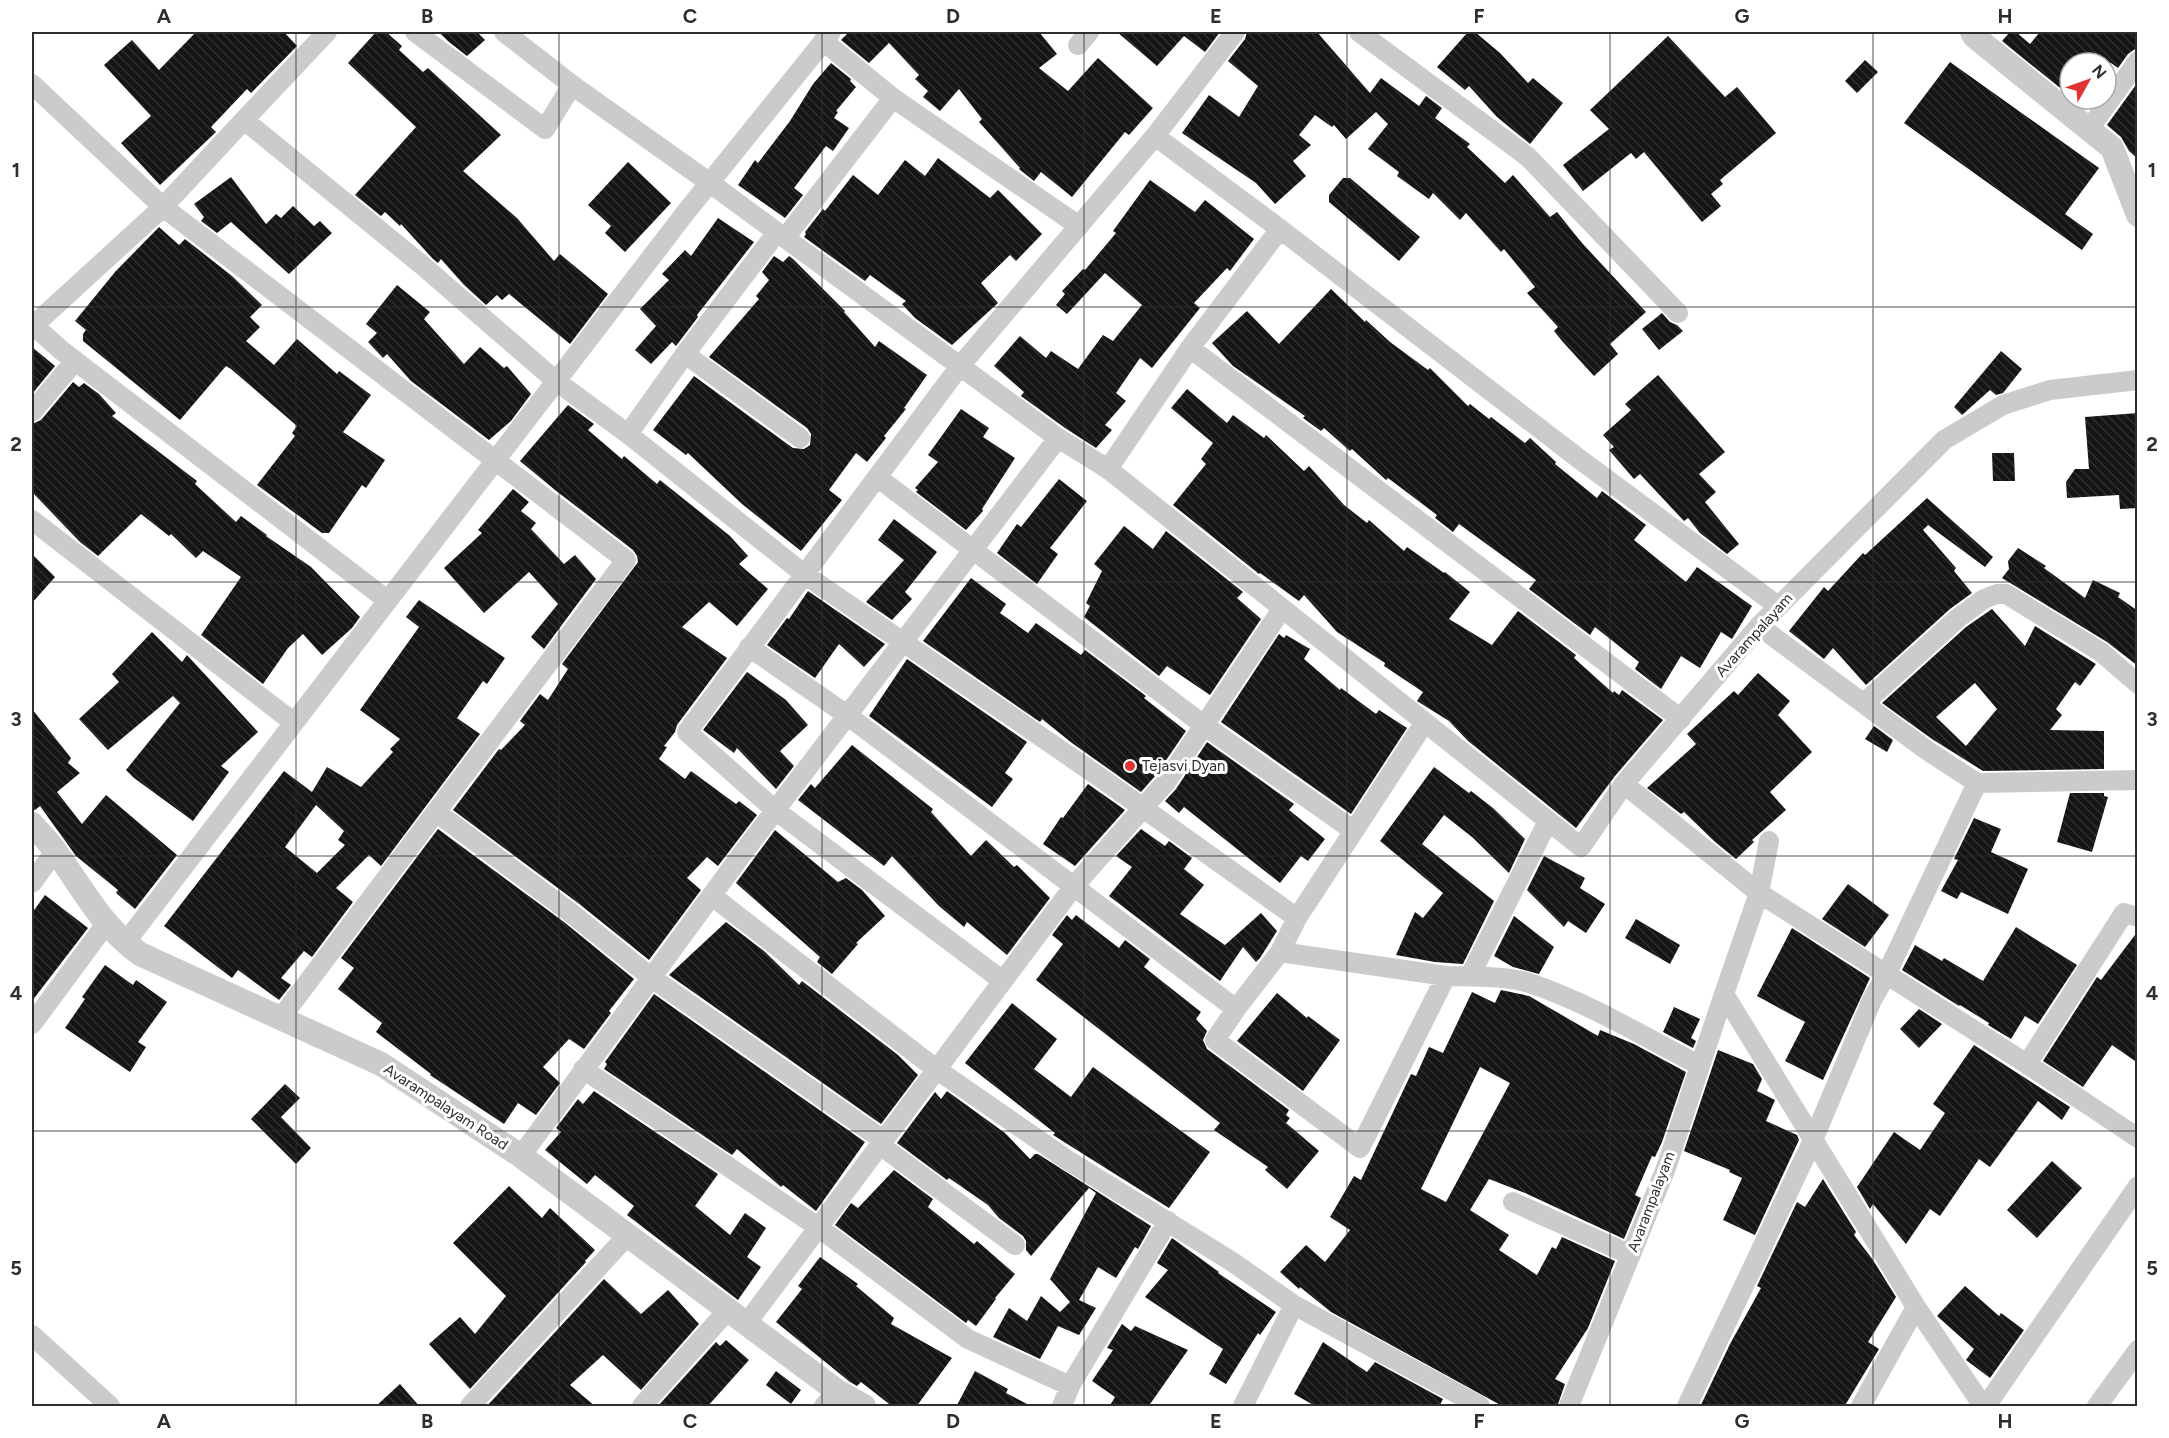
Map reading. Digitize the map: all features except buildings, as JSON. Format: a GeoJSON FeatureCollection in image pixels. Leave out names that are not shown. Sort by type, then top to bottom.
{"type":"FeatureCollection","features":[{"type":"Feature","properties":{"kind":"street"},"geometry":{"type":"LineString","coordinates":[[327,32],[163,207],[32,324],[75,361],[387,600]]}},
{"type":"Feature","properties":{"kind":"street"},"geometry":{"type":"LineString","coordinates":[[415,32],[544,129],[572,85]]}},
{"type":"Feature","properties":{"kind":"street"},"geometry":{"type":"LineString","coordinates":[[504,32],[572,85],[710,183],[1058,438],[1108,470],[1548,821],[1470,976]]}},
{"type":"Feature","properties":{"kind":"street"},"geometry":{"type":"LineString","coordinates":[[1002,981],[775,810],[687,732],[960,366],[1155,136],[1234,32]]}},
{"type":"Feature","properties":{"kind":"street"},"geometry":{"type":"LineString","coordinates":[[1359,32],[1528,157],[1678,314]]}},
{"type":"Feature","properties":{"kind":"street"},"geometry":{"type":"LineString","coordinates":[[1972,32],[2112,148],[2138,166]]}},
{"type":"Feature","properties":{"kind":"street"},"geometry":{"type":"LineString","coordinates":[[125,943],[494,461],[827,36],[893,98],[1079,226]]}},
{"type":"Feature","properties":{"kind":"street"},"geometry":{"type":"LineString","coordinates":[[2089,129],[2138,61]]}},
{"type":"Feature","properties":{"kind":"street"},"geometry":{"type":"LineString","coordinates":[[32,84],[163,207],[626,560],[280,1019]]}},
{"type":"Feature","properties":{"kind":"street"},"geometry":{"type":"LineString","coordinates":[[628,434],[685,354],[893,98]]}},
{"type":"Feature","properties":{"kind":"street"},"geometry":{"type":"LineString","coordinates":[[244,120],[422,265],[556,381],[628,434],[804,574],[1091,772],[1297,918]]}},
{"type":"Feature","properties":{"kind":"street"},"geometry":{"type":"LineString","coordinates":[[1155,136],[1578,458],[1778,606]]}},
{"type":"Feature","properties":{"kind":"street"},"geometry":{"type":"LineString","coordinates":[[2112,148],[2138,215]]}},
{"type":"Feature","properties":{"kind":"street"},"geometry":{"type":"LineString","coordinates":[[1108,470],[1190,348],[1280,229]]}},
{"type":"Feature","properties":{"kind":"street"},"geometry":{"type":"LineString","coordinates":[[1190,348],[1681,719]]}},
{"type":"Feature","properties":{"kind":"street"},"geometry":{"type":"LineString","coordinates":[[685,354],[800,438]]}},
{"type":"Feature","properties":{"kind":"street"},"geometry":{"type":"LineString","coordinates":[[32,412],[75,361]]}},
{"type":"Feature","properties":{"kind":"street","name":"Avarampalayam"},"geometry":{"type":"LineString","coordinates":[[1548,821],[1581,847],[1624,784],[1759,626],[1944,440],[2003,405],[2050,390],[2138,380]]}},
{"type":"Feature","properties":{"kind":"street"},"geometry":{"type":"LineString","coordinates":[[521,1156],[775,810],[1058,438]]}},
{"type":"Feature","properties":{"kind":"street"},"geometry":{"type":"LineString","coordinates":[[877,477],[1205,726],[1354,831]]}},
{"type":"Feature","properties":{"kind":"street"},"geometry":{"type":"LineString","coordinates":[[32,520],[293,722]]}},
{"type":"Feature","properties":{"kind":"street"},"geometry":{"type":"LineString","coordinates":[[1864,703],[1958,618],[1984,599],[1996,594],[2006,594],[2101,652],[2138,684]]}},
{"type":"Feature","properties":{"kind":"street"},"geometry":{"type":"LineString","coordinates":[[642,1407],[737,1317],[818,1227],[1074,886],[1166,782],[1282,609]]}},
{"type":"Feature","properties":{"kind":"street"},"geometry":{"type":"LineString","coordinates":[[1759,626],[1925,749],[1977,783],[2138,780]]}},
{"type":"Feature","properties":{"kind":"street"},"geometry":{"type":"LineString","coordinates":[[749,647],[847,716],[1236,1009]]}},
{"type":"Feature","properties":{"kind":"street"},"geometry":{"type":"LineString","coordinates":[[1425,723],[1297,918],[1280,952],[1215,1040],[1360,1148],[1446,976]]}},
{"type":"Feature","properties":{"kind":"street"},"geometry":{"type":"LineString","coordinates":[[1687,1407],[1814,1138],[1872,1000],[1977,783]]}},
{"type":"Feature","properties":{"kind":"street"},"geometry":{"type":"LineString","coordinates":[[1624,784],[1759,893],[2027,1064],[2138,1138]]}},
{"type":"Feature","properties":{"kind":"street"},"geometry":{"type":"LineString","coordinates":[[436,812],[571,913],[652,978],[881,1142],[1016,1245]]}},
{"type":"Feature","properties":{"kind":"street","name":"Avarampalayam Road"},"geometry":{"type":"LineString","coordinates":[[32,824],[55,850],[106,924],[140,954],[381,1064],[521,1156],[737,1317],[830,1399],[864,1407]]}},
{"type":"Feature","properties":{"kind":"street","name":"Avarampalayam"},"geometry":{"type":"LineString","coordinates":[[1569,1407],[1666,1168],[1759,893],[1769,841]]}},
{"type":"Feature","properties":{"kind":"street"},"geometry":{"type":"LineString","coordinates":[[32,883],[55,850]]}},
{"type":"Feature","properties":{"kind":"street"},"geometry":{"type":"LineString","coordinates":[[712,896],[936,1069],[1066,1159],[1231,1261],[1294,1305],[1480,1407]]}},
{"type":"Feature","properties":{"kind":"street"},"geometry":{"type":"LineString","coordinates":[[2027,1064],[2124,913],[2138,917]]}},
{"type":"Feature","properties":{"kind":"street"},"geometry":{"type":"LineString","coordinates":[[32,1024],[106,924]]}},
{"type":"Feature","properties":{"kind":"street"},"geometry":{"type":"LineString","coordinates":[[1280,952],[1446,976],[1527,982],[1574,1001],[1699,1065]]}},
{"type":"Feature","properties":{"kind":"street"},"geometry":{"type":"LineString","coordinates":[[1724,994],[1916,1307],[1984,1407],[2138,1186]]}},
{"type":"Feature","properties":{"kind":"street"},"geometry":{"type":"LineString","coordinates":[[583,1069],[818,1227],[969,1339],[1070,1386]]}},
{"type":"Feature","properties":{"kind":"street"},"geometry":{"type":"LineString","coordinates":[[1513,1202],[1631,1255]]}},
{"type":"Feature","properties":{"kind":"street"},"geometry":{"type":"LineString","coordinates":[[1062,1407],[1070,1386],[1168,1221]]}},
{"type":"Feature","properties":{"kind":"street"},"geometry":{"type":"LineString","coordinates":[[470,1407],[627,1236]]}},
{"type":"Feature","properties":{"kind":"street"},"geometry":{"type":"LineString","coordinates":[[1244,1407],[1294,1305]]}},
{"type":"Feature","properties":{"kind":"street"},"geometry":{"type":"LineString","coordinates":[[1861,1407],[1916,1307]]}},
{"type":"Feature","properties":{"kind":"street"},"geometry":{"type":"LineString","coordinates":[[32,1335],[110,1407]]}},
{"type":"Feature","properties":{"kind":"street"},"geometry":{"type":"LineString","coordinates":[[2097,1407],[2138,1350]]}},
{"type":"Feature","properties":{"kind":"place","name":"Tejasvi Dyan"},"geometry":{"type":"Point","coordinates":[1130,766]}}]}
